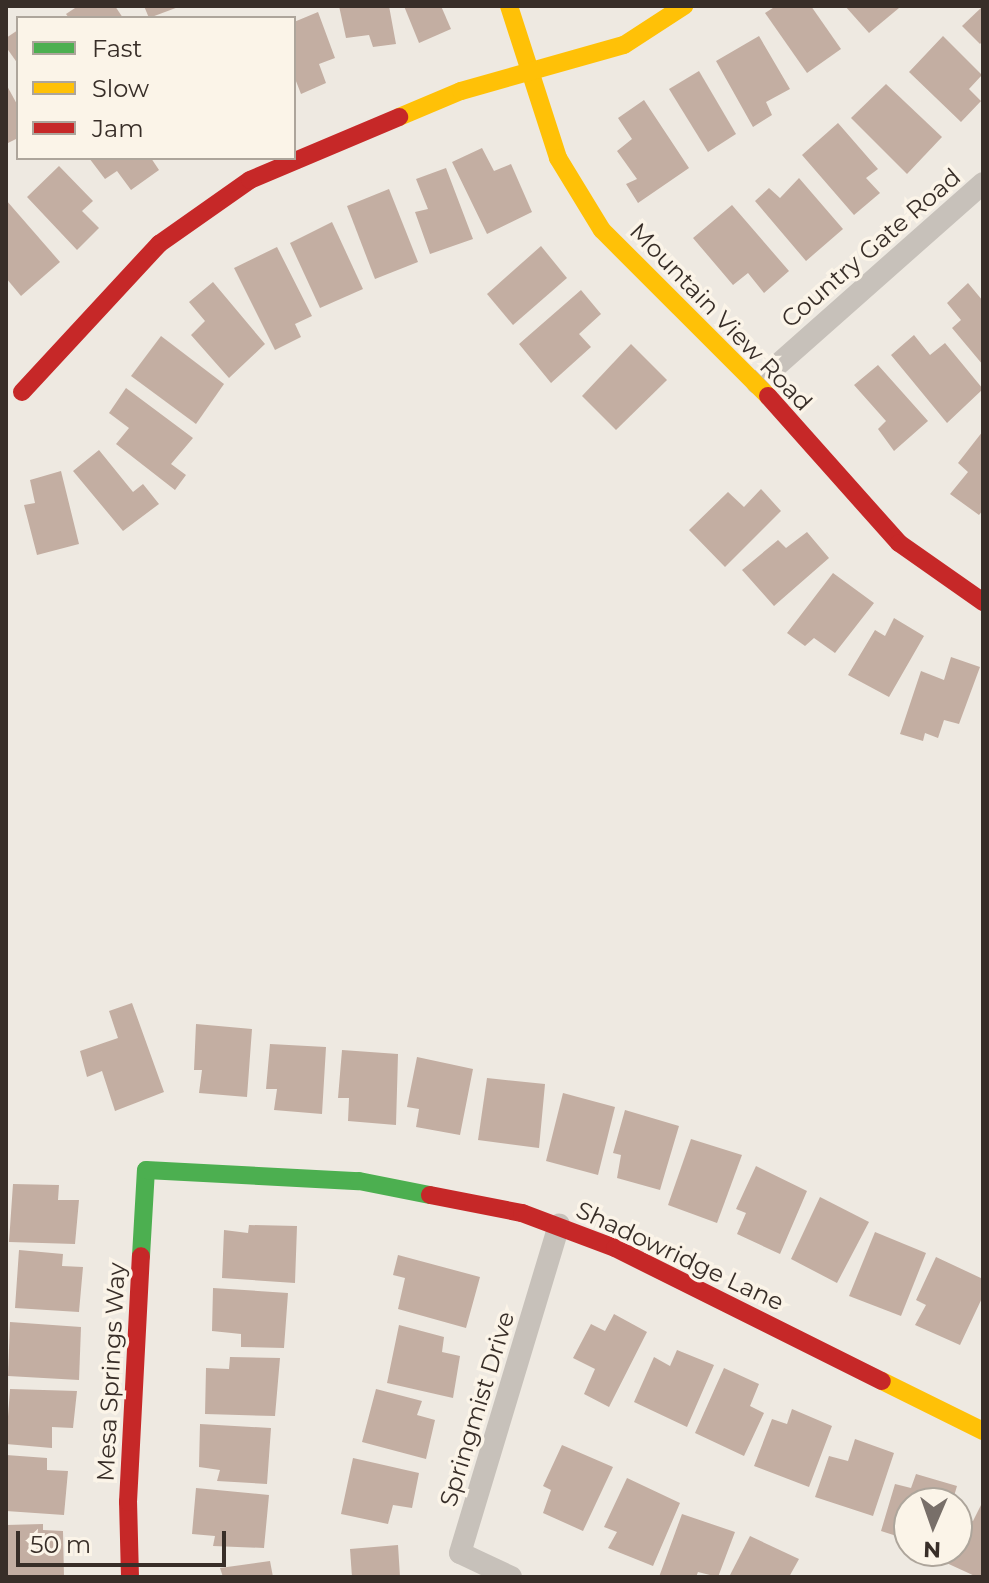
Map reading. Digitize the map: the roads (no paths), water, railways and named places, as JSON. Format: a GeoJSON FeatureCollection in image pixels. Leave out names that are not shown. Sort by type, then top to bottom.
{"type":"FeatureCollection","features":[{"type":"Feature","properties":{"kind":"street","name":"Mountain View Road"},"geometry":{"type":"LineString","coordinates":[[509,6],[528,73],[558,158],[602,230],[757,383],[899,543],[983,602]]}},
{"type":"Feature","properties":{"kind":"street"},"geometry":{"type":"LineString","coordinates":[[296,160],[401,113],[624,45],[684,6]]}},
{"type":"Feature","properties":{"kind":"street"},"geometry":{"type":"LineString","coordinates":[[22,392],[159,244],[250,180],[295,160]]}},
{"type":"Feature","properties":{"kind":"street","name":"Country Gate Road"},"geometry":{"type":"LineString","coordinates":[[757,383],[983,183]]}},
{"type":"Feature","properties":{"kind":"street","name":"Shadowridge Lane"},"geometry":{"type":"LineString","coordinates":[[146,1170],[359,1181],[475,1201],[559,1225],[615,1248],[983,1431]]}},
{"type":"Feature","properties":{"kind":"street","name":"Mesa Springs Way"},"geometry":{"type":"LineString","coordinates":[[130,1577],[128,1502],[146,1170]]}},
{"type":"Feature","properties":{"kind":"street","name":"Springmist Drive"},"geometry":{"type":"LineString","coordinates":[[511,1577],[460,1553],[559,1225]]}}]}
